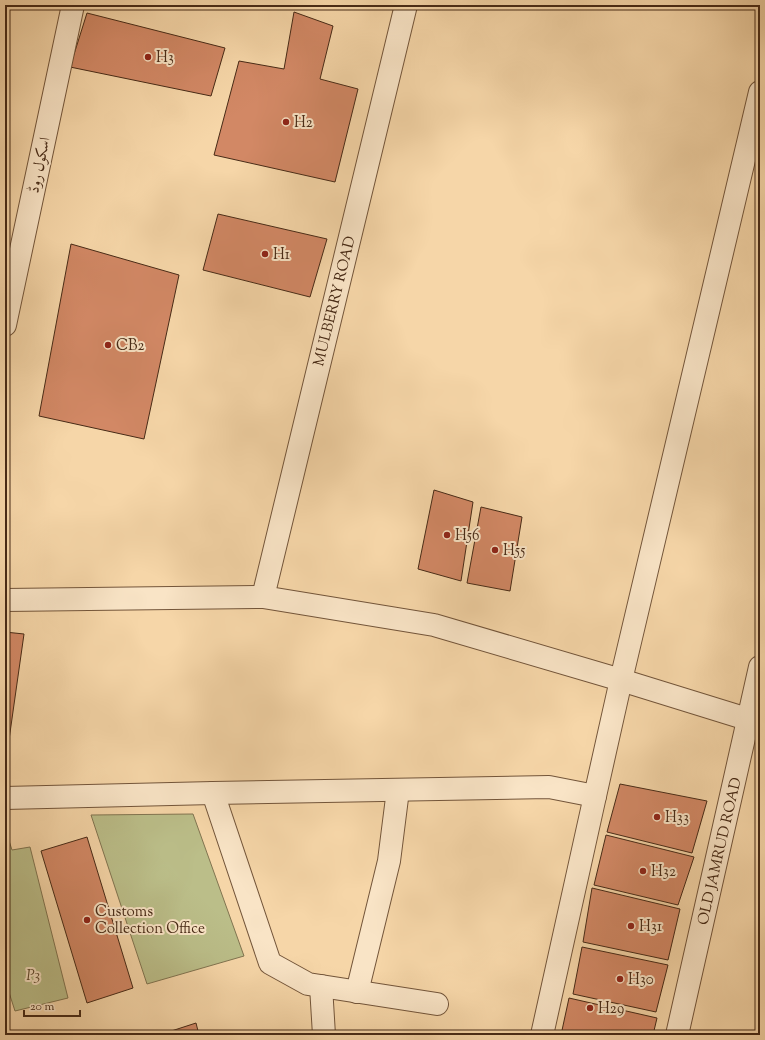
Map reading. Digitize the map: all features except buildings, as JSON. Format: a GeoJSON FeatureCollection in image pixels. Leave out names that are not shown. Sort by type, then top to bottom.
{"type":"FeatureCollection","features":[{"type":"Feature","properties":{"kind":"street","name":"اسکول روڈ"},"geometry":{"type":"LineString","coordinates":[[5,325],[73,5]]}},
{"type":"Feature","properties":{"kind":"street","name":"MULBERRY ROAD"},"geometry":{"type":"LineString","coordinates":[[263,597],[406,5]]}},
{"type":"Feature","properties":{"kind":"street"},"geometry":{"type":"LineString","coordinates":[[542,1035],[621,680],[760,92]]}},
{"type":"Feature","properties":{"kind":"street"},"geometry":{"type":"LineString","coordinates":[[5,600],[263,597],[434,625],[754,721]]}},
{"type":"Feature","properties":{"kind":"street","name":"OLD JAMRUD ROAD"},"geometry":{"type":"LineString","coordinates":[[677,1035],[754,721],[760,667]]}},
{"type":"Feature","properties":{"kind":"street"},"geometry":{"type":"LineString","coordinates":[[5,798],[550,787],[595,796]]}},
{"type":"Feature","properties":{"kind":"street"},"geometry":{"type":"LineString","coordinates":[[357,992],[389,861],[398,790]]}},
{"type":"Feature","properties":{"kind":"street"},"geometry":{"type":"LineString","coordinates":[[213,793],[270,963],[308,984],[437,1004]]}},
{"type":"Feature","properties":{"kind":"street"},"geometry":{"type":"LineString","coordinates":[[321,986],[324,1035]]}},
{"type":"Feature","properties":{"kind":"green space"},"geometry":{"type":"Polygon","coordinates":[[[193,814],[244,956],[147,984],[91,815],[193,814]]]}},
{"type":"Feature","properties":{"kind":"green space","name":"P3"},"geometry":{"type":"Polygon","coordinates":[[[5,828],[12,850],[30,847],[68,998],[15,1011],[5,980],[5,828]]]}},
{"type":"Feature","properties":{"kind":"place","name":"H3"},"geometry":{"type":"Point","coordinates":[148,57]}},
{"type":"Feature","properties":{"kind":"place","name":"H2"},"geometry":{"type":"Point","coordinates":[286,122]}},
{"type":"Feature","properties":{"kind":"place","name":"H1"},"geometry":{"type":"Point","coordinates":[265,254]}},
{"type":"Feature","properties":{"kind":"place","name":"CB2"},"geometry":{"type":"Point","coordinates":[108,345]}},
{"type":"Feature","properties":{"kind":"place","name":"H56"},"geometry":{"type":"Point","coordinates":[447,535]}},
{"type":"Feature","properties":{"kind":"place","name":"H55"},"geometry":{"type":"Point","coordinates":[495,550]}},
{"type":"Feature","properties":{"kind":"place","name":"H33"},"geometry":{"type":"Point","coordinates":[657,817]}},
{"type":"Feature","properties":{"kind":"place","name":"H32"},"geometry":{"type":"Point","coordinates":[643,871]}},
{"type":"Feature","properties":{"kind":"place","name":"Customs Collection Office"},"geometry":{"type":"Point","coordinates":[87,920]}},
{"type":"Feature","properties":{"kind":"place","name":"H31"},"geometry":{"type":"Point","coordinates":[631,926]}},
{"type":"Feature","properties":{"kind":"place","name":"H30"},"geometry":{"type":"Point","coordinates":[620,979]}},
{"type":"Feature","properties":{"kind":"place","name":"H29"},"geometry":{"type":"Point","coordinates":[590,1008]}}]}
